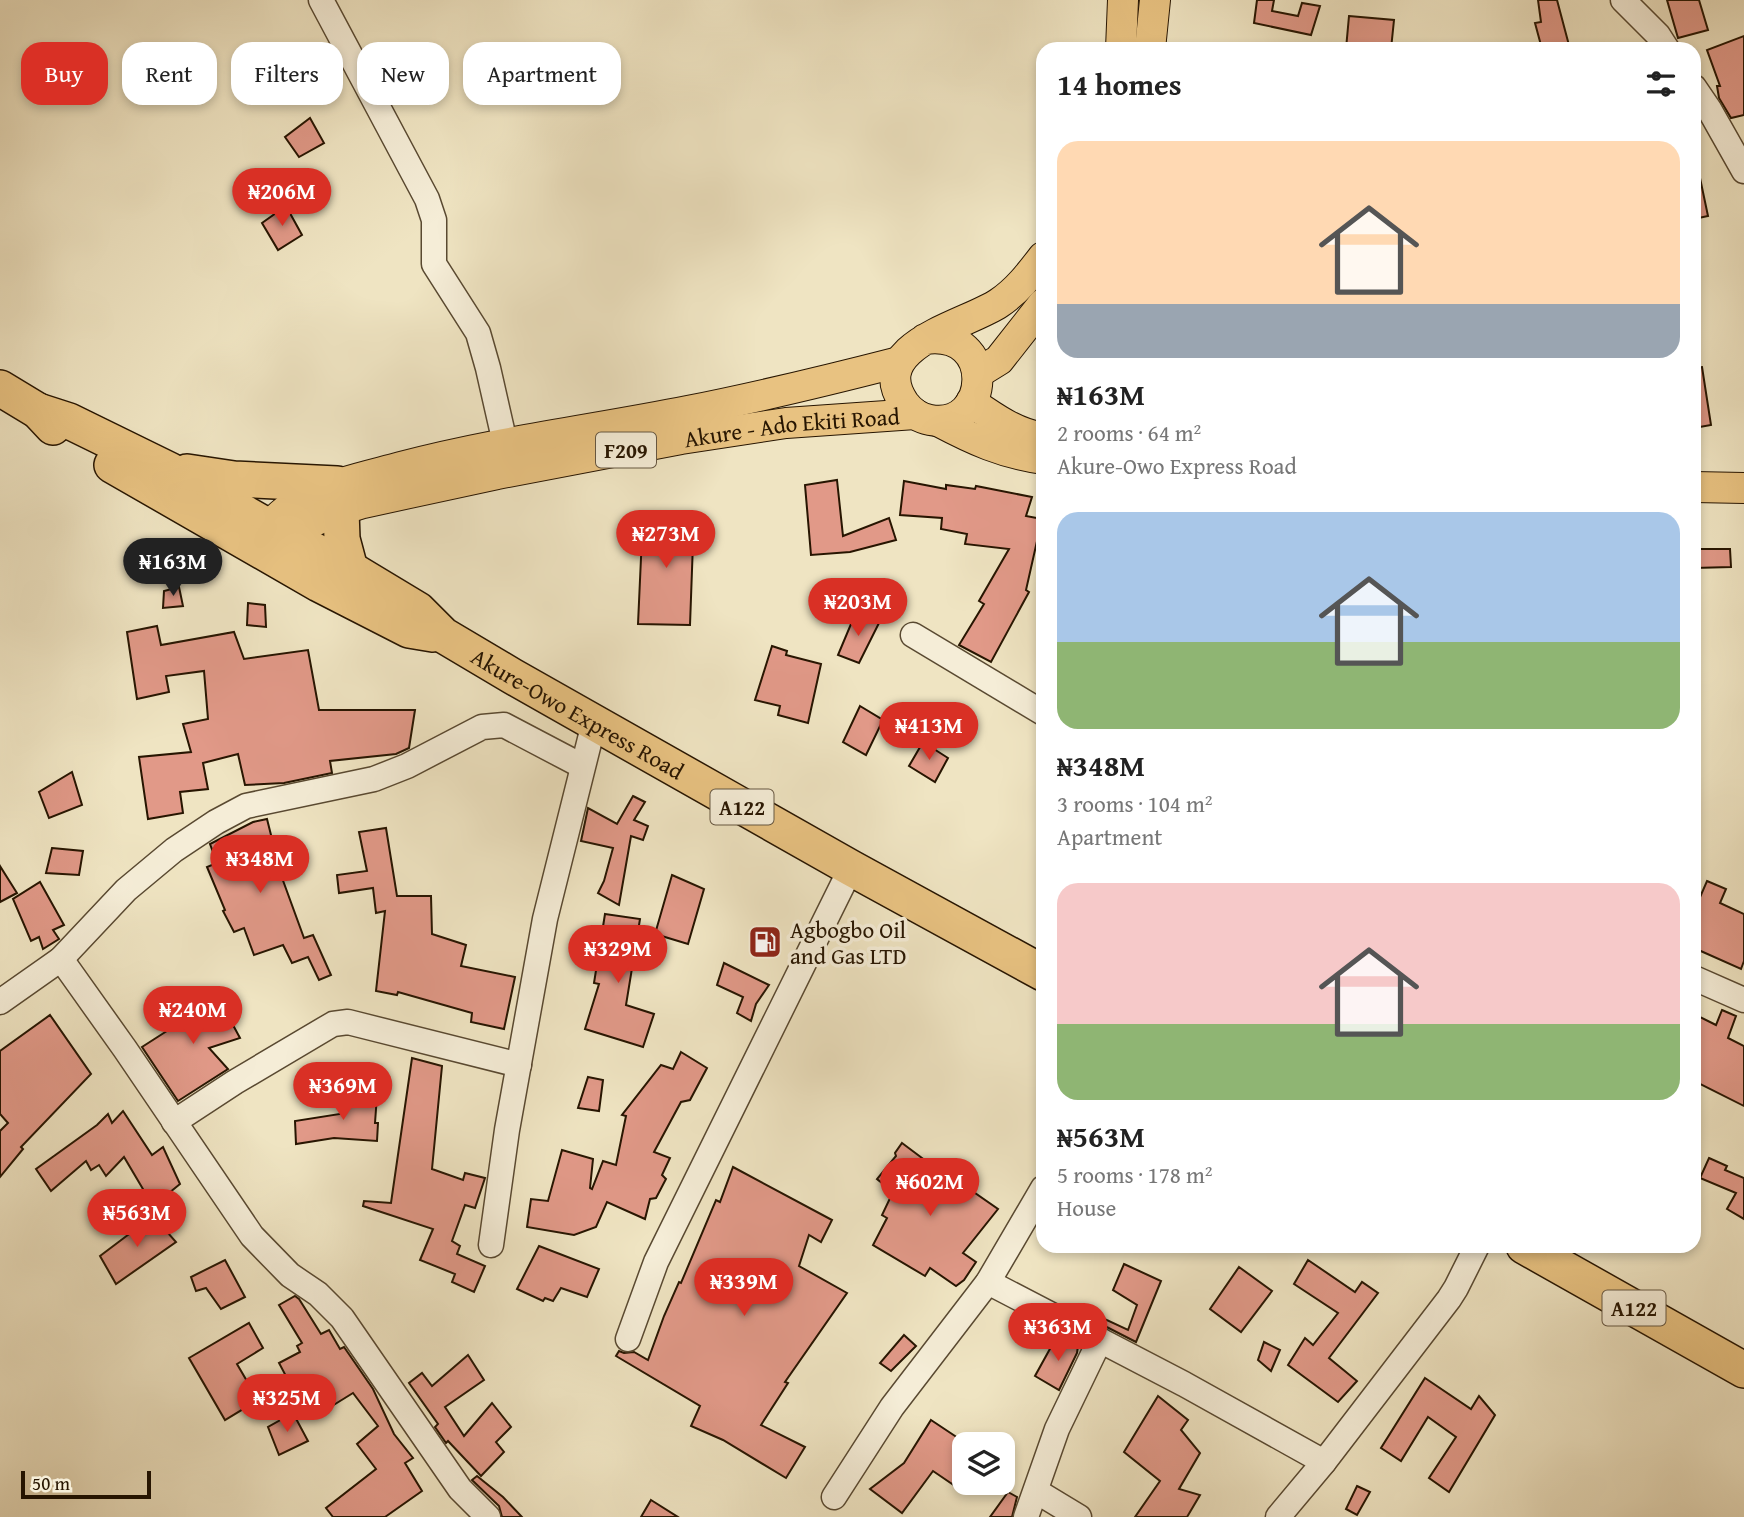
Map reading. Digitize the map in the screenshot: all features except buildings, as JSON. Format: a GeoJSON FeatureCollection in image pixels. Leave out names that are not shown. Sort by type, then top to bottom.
{"type":"FeatureCollection","features":[{"type":"Feature","properties":{"kind":"highway","name":"Akure-Owo Express Road"},"geometry":{"type":"LineString","coordinates":[[0,388],[38,411],[69,421],[169,470],[270,542],[319,584],[409,630],[443,635]]}},
{"type":"Feature","properties":{"kind":"highway","name":"Akure-Owo Express Road"},"geometry":{"type":"LineString","coordinates":[[38,411],[63,437],[270,542],[350,569],[418,610],[443,635],[851,868],[1036,969]]}},
{"type":"Feature","properties":{"kind":"highway"},"geometry":{"type":"LineString","coordinates":[[169,470],[339,497],[342,539],[350,569]]}},
{"type":"Feature","properties":{"kind":"highway","name":"A122"},"geometry":{"type":"LineString","coordinates":[[1536,1253],[1744,1370]]}},
{"type":"Feature","properties":{"kind":"main road"},"geometry":{"type":"LineString","coordinates":[[1121,42],[1123,0]]}},
{"type":"Feature","properties":{"kind":"main road"},"geometry":{"type":"LineString","coordinates":[[1151,42],[1155,0]]}},
{"type":"Feature","properties":{"kind":"main road"},"geometry":{"type":"LineString","coordinates":[[1036,265],[1001,303],[905,352],[899,362],[896,386],[900,397],[927,417],[984,445],[1018,456],[1036,458]]}},
{"type":"Feature","properties":{"kind":"main road"},"geometry":{"type":"LineString","coordinates":[[927,417],[960,414],[971,402],[989,367],[1036,312]]}},
{"type":"Feature","properties":{"kind":"main road"},"geometry":{"type":"LineString","coordinates":[[925,340],[948,339],[989,367],[1004,425]]}},
{"type":"Feature","properties":{"kind":"main road","name":"Akure - Ado Ekiti Road"},"geometry":{"type":"LineString","coordinates":[[339,497],[430,459],[788,391],[899,362]]}},
{"type":"Feature","properties":{"kind":"main road"},"geometry":{"type":"LineString","coordinates":[[971,402],[1004,425],[1036,436]]}},
{"type":"Feature","properties":{"kind":"main road","name":"Akure - Ado Ekiti Road"},"geometry":{"type":"LineString","coordinates":[[339,497],[363,503],[681,439],[786,423],[927,417]]}},
{"type":"Feature","properties":{"kind":"main road"},"geometry":{"type":"LineString","coordinates":[[1701,487],[1744,488]]}},
{"type":"Feature","properties":{"kind":"main road"},"geometry":{"type":"LineString","coordinates":[[270,542],[313,521],[339,497]]}},
{"type":"Feature","properties":{"kind":"street"},"geometry":{"type":"LineString","coordinates":[[321,0],[427,199],[433,220],[434,264],[478,333],[505,443]]}},
{"type":"Feature","properties":{"kind":"street"},"geometry":{"type":"LineString","coordinates":[[1623,0],[1662,42]]}},
{"type":"Feature","properties":{"kind":"street"},"geometry":{"type":"LineString","coordinates":[[1702,111],[1744,171]]}},
{"type":"Feature","properties":{"kind":"street"},"geometry":{"type":"LineString","coordinates":[[913,635],[1036,709]]}},
{"type":"Feature","properties":{"kind":"street"},"geometry":{"type":"LineString","coordinates":[[491,1245],[545,919],[594,723]]}},
{"type":"Feature","properties":{"kind":"street"},"geometry":{"type":"LineString","coordinates":[[0,1002],[61,959],[118,898],[155,866],[216,822],[246,807],[374,779],[407,766],[482,727],[493,725],[504,725],[582,766]]}},
{"type":"Feature","properties":{"kind":"street"},"geometry":{"type":"LineString","coordinates":[[628,1339],[656,1262],[851,868]]}},
{"type":"Feature","properties":{"kind":"street"},"geometry":{"type":"LineString","coordinates":[[61,959],[252,1237],[290,1275],[318,1294],[342,1318],[460,1489],[488,1517]]}},
{"type":"Feature","properties":{"kind":"street"},"geometry":{"type":"LineString","coordinates":[[1701,981],[1744,1000]]}},
{"type":"Feature","properties":{"kind":"street"},"geometry":{"type":"LineString","coordinates":[[174,1122],[333,1024],[348,1021],[519,1065]]}},
{"type":"Feature","properties":{"kind":"street"},"geometry":{"type":"LineString","coordinates":[[834,1497],[892,1407],[988,1282],[1036,1200]]}},
{"type":"Feature","properties":{"kind":"street"},"geometry":{"type":"LineString","coordinates":[[1278,1517],[1324,1462],[1456,1288],[1473,1253]]}},
{"type":"Feature","properties":{"kind":"street"},"geometry":{"type":"LineString","coordinates":[[988,1282],[1324,1462]]}},
{"type":"Feature","properties":{"kind":"street"},"geometry":{"type":"LineString","coordinates":[[1026,1517],[1057,1429],[1100,1340]]}},
{"type":"Feature","properties":{"kind":"street"},"geometry":{"type":"LineString","coordinates":[[1036,1491],[1079,1517]]}},
{"type":"Feature","properties":{"kind":"place","name":"Agbogbo Oil and Gas LTD"},"geometry":{"type":"Point","coordinates":[765,942]}}]}
